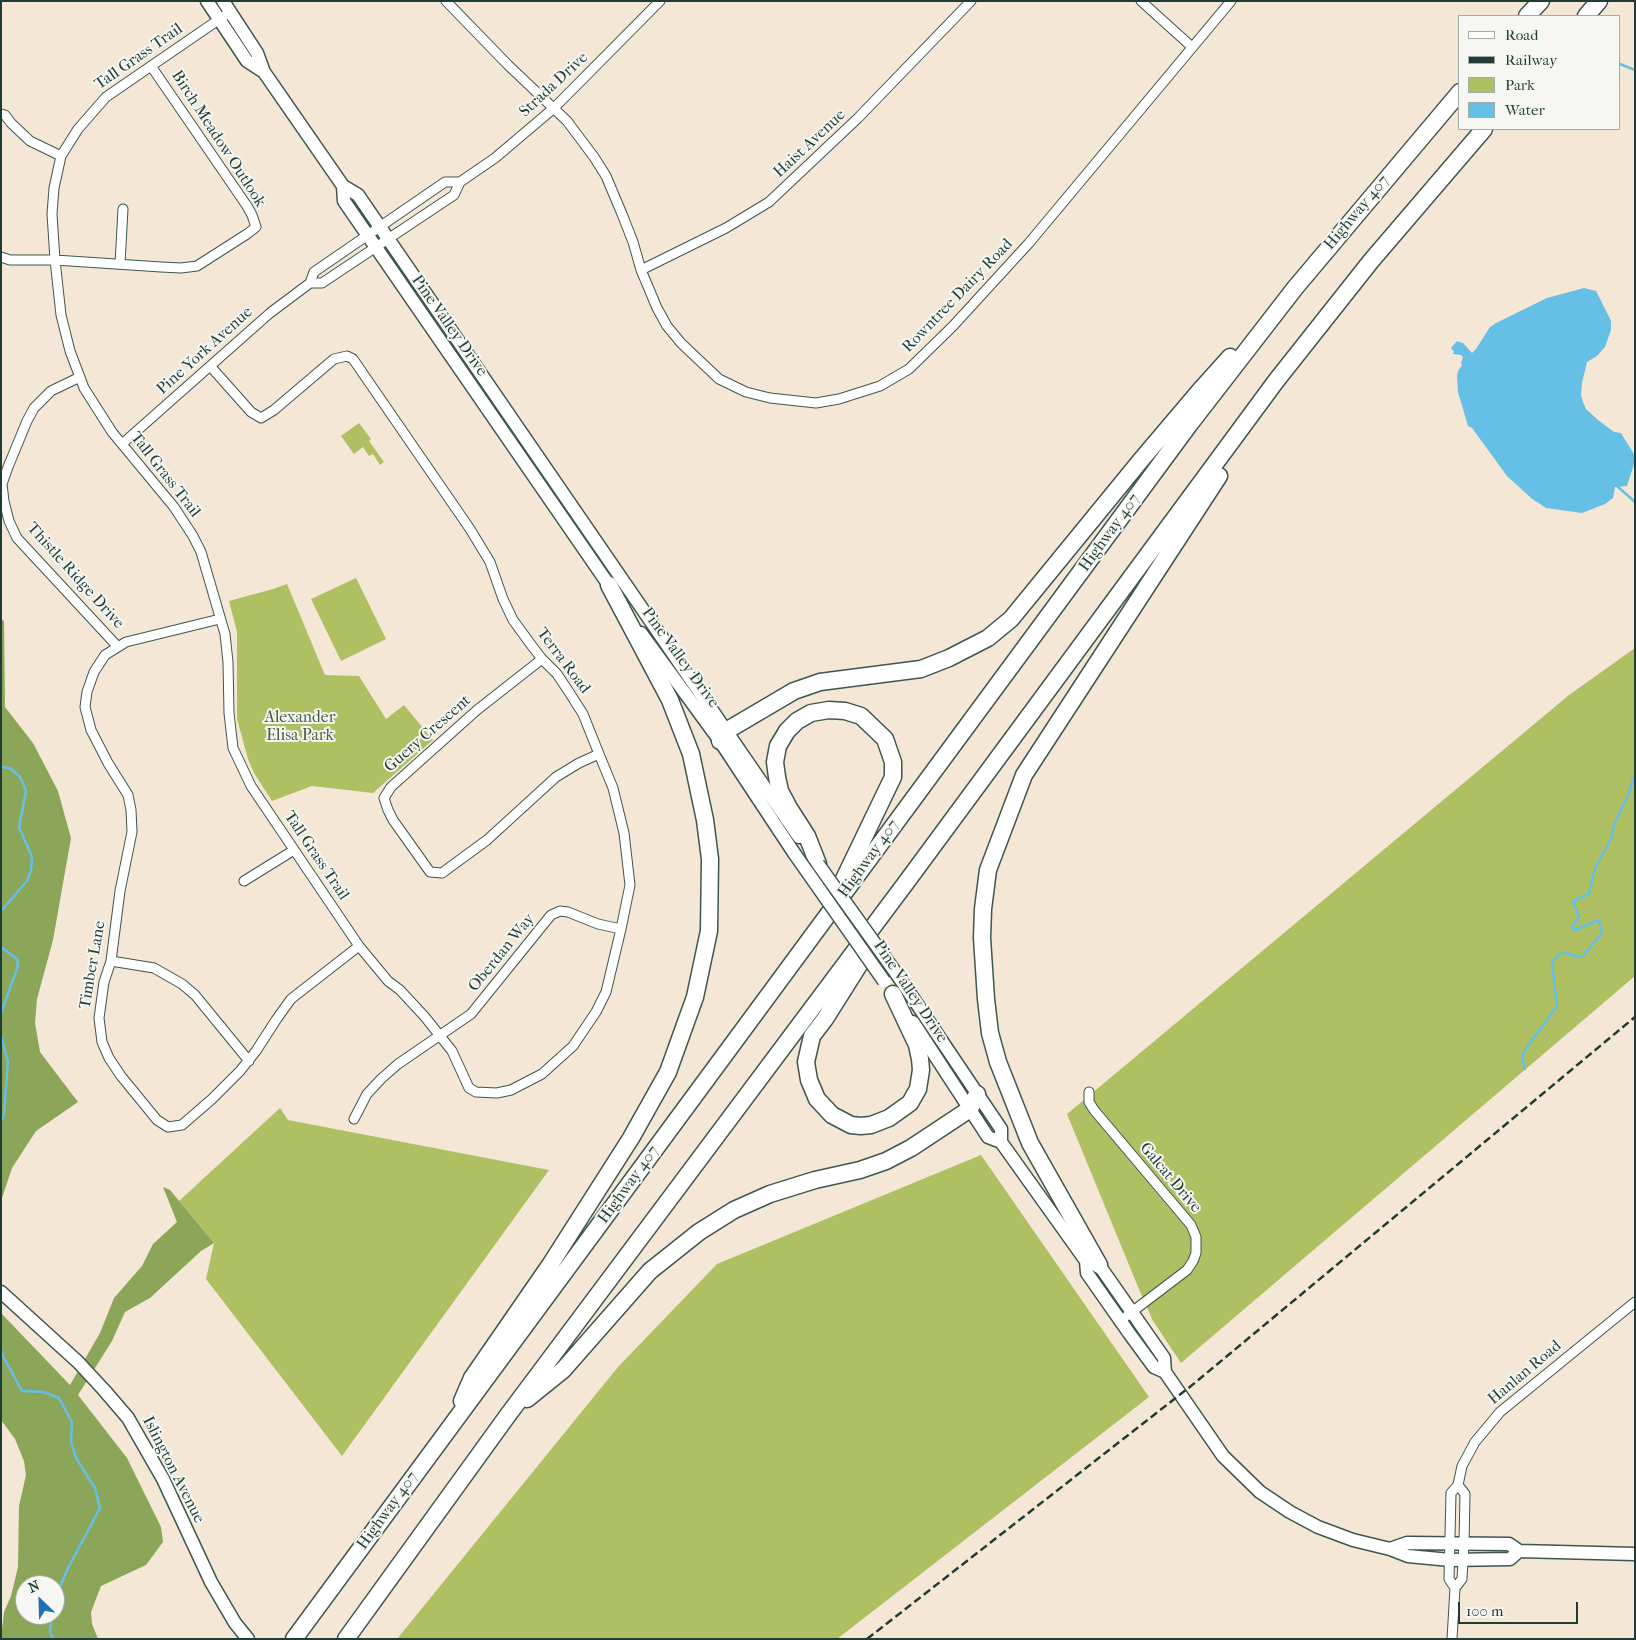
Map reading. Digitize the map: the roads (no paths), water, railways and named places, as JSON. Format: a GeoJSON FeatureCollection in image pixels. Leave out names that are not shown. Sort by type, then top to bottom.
{"type":"FeatureCollection","features":[{"type":"Feature","properties":{"kind":"highway"},"geometry":{"type":"LineString","coordinates":[[1528,15],[1541,1]]}},
{"type":"Feature","properties":{"kind":"highway"},"geometry":{"type":"LineString","coordinates":[[1587,15],[1599,1]]}},
{"type":"Feature","properties":{"kind":"highway","name":"Highway 407"},"geometry":{"type":"LineString","coordinates":[[294,1639],[822,921],[1190,425],[1295,288],[1458,94]]}},
{"type":"Feature","properties":{"kind":"highway"},"geometry":{"type":"LineString","coordinates":[[346,1639],[508,1415],[908,880],[1276,381],[1378,253],[1483,130]]}},
{"type":"Feature","properties":{"kind":"highway"},"geometry":{"type":"LineString","coordinates":[[723,736],[794,691],[820,682],[921,669],[949,658],[988,638],[1011,619],[1203,387],[1295,288]]}},
{"type":"Feature","properties":{"kind":"highway"},"geometry":{"type":"LineString","coordinates":[[1093,1263],[1030,1143],[998,1062],[990,1034],[982,938],[983,909],[988,870],[1024,775],[1213,485],[1276,381]]}},
{"type":"Feature","properties":{"kind":"highway"},"geometry":{"type":"LineString","coordinates":[[450,1428],[472,1378],[550,1264],[631,1138],[668,1072],[695,997],[709,931],[710,859],[701,797],[691,754],[670,700],[609,585]]}},
{"type":"Feature","properties":{"kind":"highway"},"geometry":{"type":"LineString","coordinates":[[818,864],[803,847],[807,836],[780,791],[776,762],[778,746],[787,731],[797,721],[811,713],[829,710],[845,711],[861,716],[885,739],[893,762],[893,777],[822,921]]}},
{"type":"Feature","properties":{"kind":"highway"},"geometry":{"type":"LineString","coordinates":[[889,987],[917,1045],[920,1070],[918,1089],[910,1103],[889,1118],[871,1125],[851,1125],[832,1115],[817,1099],[807,1073],[807,1052],[812,1036],[825,1019],[872,944],[908,880]]}},
{"type":"Feature","properties":{"kind":"highway"},"geometry":{"type":"LineString","coordinates":[[508,1415],[563,1370],[650,1271],[700,1232],[734,1210],[770,1194],[815,1180],[860,1170],[886,1161],[911,1148],[974,1102]]}},
{"type":"Feature","properties":{"kind":"main road","name":"Pine Valley Drive"},"geometry":{"type":"LineString","coordinates":[[207,1],[247,61],[264,72]]}},
{"type":"Feature","properties":{"kind":"main road","name":"Pine Valley Drive"},"geometry":{"type":"LineString","coordinates":[[227,6],[257,53],[264,72],[343,186],[358,195],[380,226],[723,736],[803,847],[889,987],[974,1102]]}},
{"type":"Feature","properties":{"kind":"main road","name":"Pine Valley Drive"},"geometry":{"type":"LineString","coordinates":[[343,186],[344,201],[647,641],[723,736]]}},
{"type":"Feature","properties":{"kind":"main road","name":"Pine Valley Drive"},"geometry":{"type":"LineString","coordinates":[[818,864],[896,973],[974,1102],[988,1137],[1001,1142],[1132,1312],[1164,1358],[1165,1372]]}},
{"type":"Feature","properties":{"kind":"main road","name":"Pine Valley Drive"},"geometry":{"type":"LineString","coordinates":[[1093,1263],[1087,1273],[1120,1320],[1154,1366],[1165,1372],[1223,1456],[1260,1492],[1290,1512],[1318,1527],[1353,1540],[1390,1549],[1408,1556],[1456,1560],[1510,1559],[1519,1551]]}},
{"type":"Feature","properties":{"kind":"main road","name":"Islington Avenue"},"geometry":{"type":"LineString","coordinates":[[1,1292],[78,1362],[128,1418],[163,1478],[211,1582],[235,1623],[248,1639]]}},
{"type":"Feature","properties":{"kind":"main road","name":"Pine Valley Drive"},"geometry":{"type":"LineString","coordinates":[[1390,1549],[1408,1543],[1510,1544],[1519,1551],[1635,1554]]}},
{"type":"Feature","properties":{"kind":"street","name":"Rowntree Dairy Road"},"geometry":{"type":"LineString","coordinates":[[446,1],[508,65],[567,121],[606,176],[657,308],[681,342],[718,379],[746,392],[770,398],[816,403],[839,399],[880,386],[908,368],[953,326],[1029,243],[1231,1]]}},
{"type":"Feature","properties":{"kind":"street","name":"Strada Drive"},"geometry":{"type":"LineString","coordinates":[[376,248],[454,195],[460,182],[495,158],[554,108],[660,1]]}},
{"type":"Feature","properties":{"kind":"street","name":"Haist Avenue"},"geometry":{"type":"LineString","coordinates":[[641,270],[726,228],[769,202],[858,118],[971,1]]}},
{"type":"Feature","properties":{"kind":"street"},"geometry":{"type":"LineString","coordinates":[[1141,1],[1192,47]]}},
{"type":"Feature","properties":{"kind":"street","name":"Tall Grass Trail"},"geometry":{"type":"LineString","coordinates":[[227,6],[219,19],[120,86],[96,106],[78,129],[61,156],[52,202],[55,260],[61,315],[70,352],[89,397],[112,432],[174,507],[201,552],[225,634],[228,699],[233,748],[251,786],[359,946],[388,981],[400,990],[440,1036]]}},
{"type":"Feature","properties":{"kind":"street","name":"Birch Meadow Outlook"},"geometry":{"type":"LineString","coordinates":[[1,257],[21,260],[55,260],[181,268],[197,266],[256,227],[247,206],[152,66]]}},
{"type":"Feature","properties":{"kind":"street"},"geometry":{"type":"LineString","coordinates":[[1,114],[30,141],[61,156]]}},
{"type":"Feature","properties":{"kind":"street","name":"Strada Drive"},"geometry":{"type":"LineString","coordinates":[[380,226],[446,182],[460,182]]}},
{"type":"Feature","properties":{"kind":"street"},"geometry":{"type":"LineString","coordinates":[[120,264],[123,209]]}},
{"type":"Feature","properties":{"kind":"street","name":"Pine York Avenue"},"geometry":{"type":"LineString","coordinates":[[122,444],[270,313],[310,283],[314,272],[380,226]]}},
{"type":"Feature","properties":{"kind":"street","name":"Pine York Avenue"},"geometry":{"type":"LineString","coordinates":[[310,283],[322,283],[376,248]]}},
{"type":"Feature","properties":{"kind":"street","name":"Terra Road"},"geometry":{"type":"LineString","coordinates":[[211,367],[251,412],[261,418],[274,410],[334,359],[347,356],[353,359],[470,529],[490,562],[503,599],[513,620],[542,659],[557,674],[583,714],[613,788],[626,846],[630,885],[606,992],[596,1012],[573,1046],[542,1074],[511,1090],[497,1093],[476,1092],[470,1088],[452,1052],[440,1036]]}},
{"type":"Feature","properties":{"kind":"street","name":"Thistle Ridge Drive"},"geometry":{"type":"LineString","coordinates":[[80,377],[51,391],[34,408],[2,484],[4,501],[9,521],[18,538],[118,647]]}},
{"type":"Feature","properties":{"kind":"street","name":"Timber Lane"},"geometry":{"type":"LineString","coordinates":[[220,619],[126,642],[105,655],[94,672],[86,692],[85,706],[91,730],[108,763],[128,795],[132,810],[132,832],[120,891],[111,961],[104,982],[99,1018],[102,1042],[109,1058],[121,1076],[157,1120],[168,1127],[182,1125],[219,1092],[249,1061],[291,999],[359,946]]}},
{"type":"Feature","properties":{"kind":"street","name":"Guery Crescent"},"geometry":{"type":"LineString","coordinates":[[542,659],[477,710],[391,787],[384,798],[394,820],[430,872],[442,874],[487,840],[556,777],[574,765],[599,754]]}},
{"type":"Feature","properties":{"kind":"street"},"geometry":{"type":"LineString","coordinates":[[244,880],[294,850]]}},
{"type":"Feature","properties":{"kind":"street","name":"Oberdan Way"},"geometry":{"type":"LineString","coordinates":[[354,1118],[367,1094],[398,1064],[472,1014],[552,915],[560,911],[568,912],[598,924],[621,930]]}},
{"type":"Feature","properties":{"kind":"street"},"geometry":{"type":"LineString","coordinates":[[111,961],[154,968],[182,984],[195,995],[249,1061]]}},
{"type":"Feature","properties":{"kind":"street","name":"Galcat Drive"},"geometry":{"type":"LineString","coordinates":[[1089,1092],[1089,1102],[1094,1110],[1191,1225],[1196,1237],[1196,1253],[1187,1270],[1120,1320]]}},
{"type":"Feature","properties":{"kind":"street","name":"Hanlan Road"},"geometry":{"type":"LineString","coordinates":[[1457,1544],[1451,1493],[1458,1484],[1462,1466],[1470,1451],[1489,1425],[1500,1412],[1635,1302]]}},
{"type":"Feature","properties":{"kind":"street"},"geometry":{"type":"LineString","coordinates":[[1452,1639],[1455,1588],[1449,1579],[1456,1560],[1465,1494],[1458,1484]]}},
{"type":"Feature","properties":{"kind":"street"},"geometry":{"type":"LineString","coordinates":[[1455,1588],[1462,1580],[1456,1560]]}},
{"type":"Feature","properties":{"kind":"water"},"geometry":{"type":"Polygon","coordinates":[[[1584,288],[1596,291],[1611,321],[1611,330],[1605,347],[1597,356],[1587,362],[1582,383],[1581,395],[1583,402],[1586,409],[1598,420],[1614,432],[1621,433],[1635,456],[1635,461],[1627,486],[1615,487],[1613,498],[1605,504],[1582,513],[1546,508],[1531,498],[1507,476],[1472,428],[1468,426],[1458,392],[1457,376],[1463,357],[1453,354],[1454,352],[1451,348],[1457,341],[1463,343],[1472,353],[1490,327],[1496,323],[1547,298],[1584,288]]]}},
{"type":"Feature","properties":{"kind":"waterway"},"geometry":{"type":"LineString","coordinates":[[1621,64],[1635,70]]}},
{"type":"Feature","properties":{"kind":"waterway"},"geometry":{"type":"LineString","coordinates":[[1617,486],[1635,502]]}},
{"type":"Feature","properties":{"kind":"waterway"},"geometry":{"type":"LineString","coordinates":[[1,767],[10,768],[20,777],[26,791],[19,827],[32,857],[31,870],[27,881],[1,911]]}},
{"type":"Feature","properties":{"kind":"waterway"},"geometry":{"type":"LineString","coordinates":[[1525,1069],[1522,1058],[1525,1050],[1557,1006],[1552,964],[1557,956],[1565,952],[1577,957],[1583,956],[1602,933],[1599,920],[1575,930],[1572,927],[1579,917],[1573,901],[1589,894],[1595,868],[1611,839],[1614,825],[1628,795],[1635,774]]}},
{"type":"Feature","properties":{"kind":"waterway"},"geometry":{"type":"LineString","coordinates":[[1,947],[17,959],[18,966],[1,1013]]}},
{"type":"Feature","properties":{"kind":"waterway"},"geometry":{"type":"LineString","coordinates":[[1,1036],[8,1062],[4,1114],[1,1121]]}},
{"type":"Feature","properties":{"kind":"waterway"},"geometry":{"type":"LineString","coordinates":[[1,1350],[22,1391],[44,1392],[59,1398],[72,1422],[71,1442],[76,1458],[95,1488],[100,1508],[65,1575]]}},
{"type":"Feature","properties":{"kind":"waterway"},"geometry":{"type":"LineString","coordinates":[[51,1625],[50,1632],[53,1639]]}},
{"type":"Feature","properties":{"kind":"railway"},"geometry":{"type":"LineString","coordinates":[[867,1639],[1191,1386],[1635,1017]]}},
{"type":"Feature","properties":{"kind":"park label","name":"Alexander Elisa Park"},"geometry":{"type":"Point","coordinates":[300,727]}}]}
